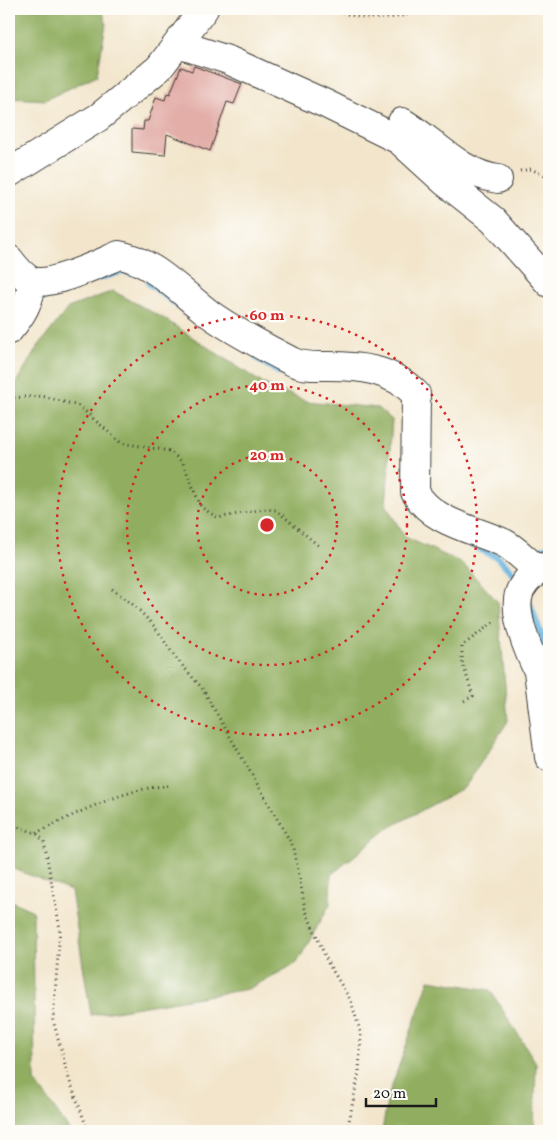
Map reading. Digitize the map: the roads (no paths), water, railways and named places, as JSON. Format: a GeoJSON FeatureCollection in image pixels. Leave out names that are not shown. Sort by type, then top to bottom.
{"type":"FeatureCollection","features":[{"type":"Feature","properties":{"kind":"street"},"geometry":{"type":"LineString","coordinates":[[9,173],[99,117],[159,68],[204,9]]}},
{"type":"Feature","properties":{"kind":"street"},"geometry":{"type":"LineString","coordinates":[[178,44],[252,71],[399,140],[444,181],[493,220],[549,283]]}},
{"type":"Feature","properties":{"kind":"street"},"geometry":{"type":"LineString","coordinates":[[252,71],[272,67],[332,87],[375,106],[408,126],[468,170],[481,177],[498,179]]}},
{"type":"Feature","properties":{"kind":"street"},"geometry":{"type":"LineString","coordinates":[[9,259],[21,273],[33,281],[53,280],[119,256],[129,257],[143,262],[213,316],[293,362],[310,366],[358,366],[398,378],[416,394],[415,492],[420,501],[434,514],[507,544],[544,567],[520,590],[517,607],[524,634],[543,681],[549,757]]}},
{"type":"Feature","properties":{"kind":"street"},"geometry":{"type":"LineString","coordinates":[[9,330],[22,316],[28,302],[33,281]]}},
{"type":"Feature","properties":{"kind":"waterway"},"geometry":{"type":"LineString","coordinates":[[98,278],[123,271],[133,273]]}},
{"type":"Feature","properties":{"kind":"waterway"},"geometry":{"type":"LineString","coordinates":[[149,283],[196,319]]}},
{"type":"Feature","properties":{"kind":"waterway"},"geometry":{"type":"LineString","coordinates":[[38,299],[67,290]]}},
{"type":"Feature","properties":{"kind":"waterway"},"geometry":{"type":"LineString","coordinates":[[257,358],[279,372],[292,375]]}},
{"type":"Feature","properties":{"kind":"waterway"},"geometry":{"type":"LineString","coordinates":[[470,544],[497,557],[518,578]]}},
{"type":"Feature","properties":{"kind":"waterway"},"geometry":{"type":"LineString","coordinates":[[538,551],[549,547]]}},
{"type":"Feature","properties":{"kind":"waterway"},"geometry":{"type":"LineString","coordinates":[[530,605],[549,656]]}}]}
